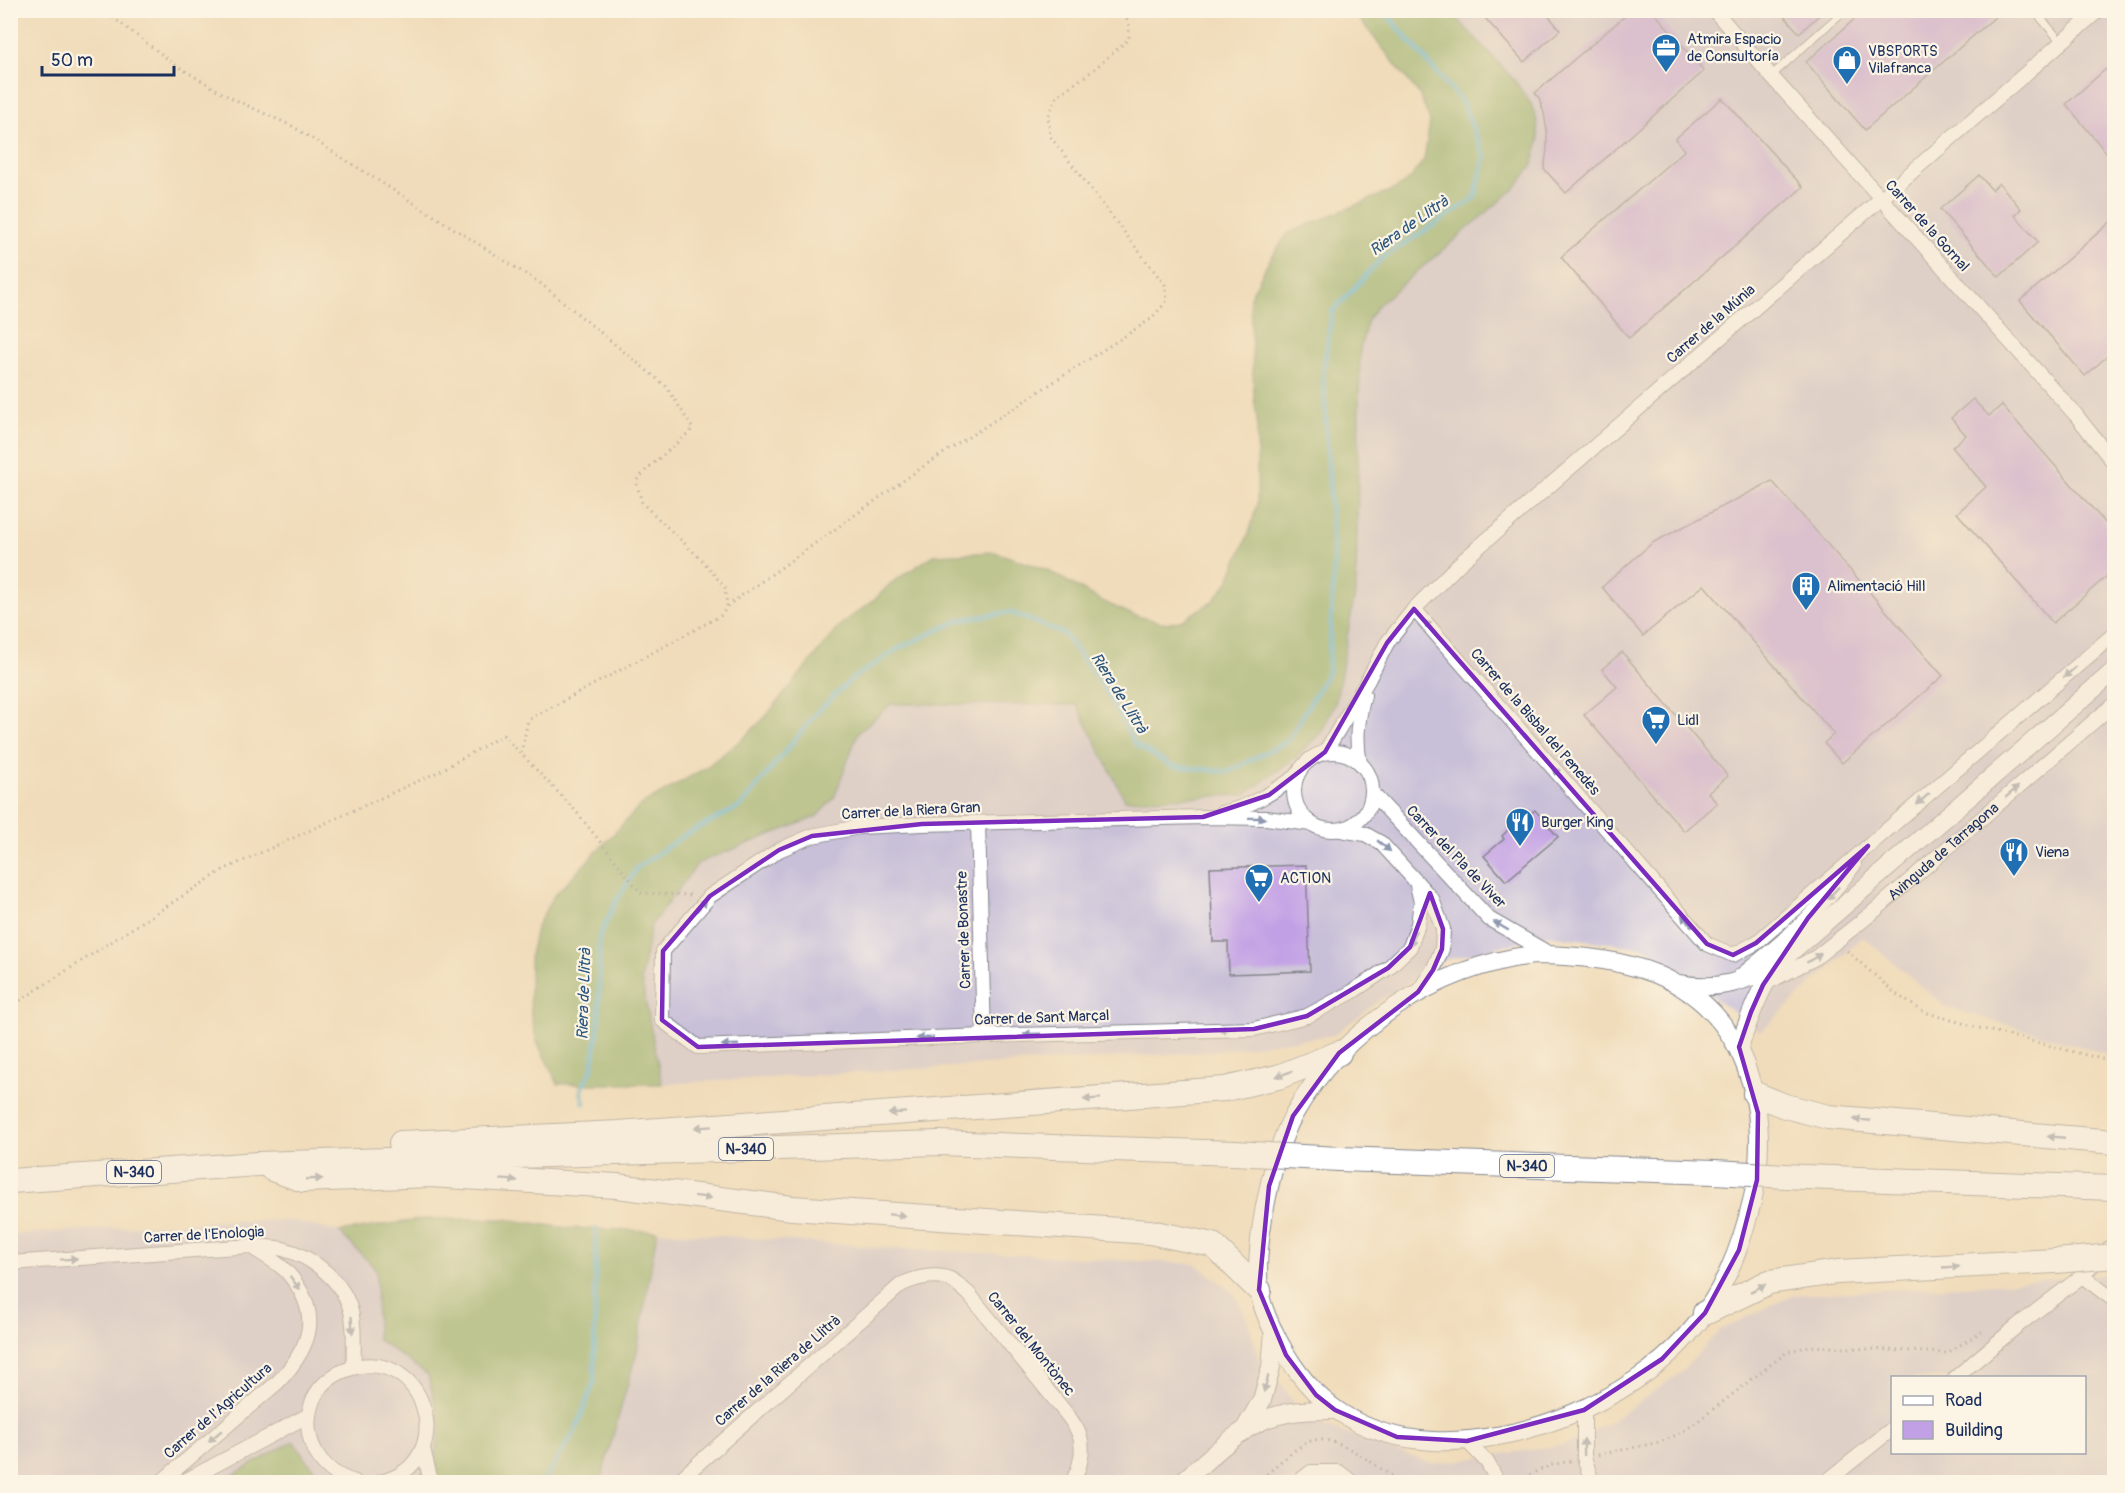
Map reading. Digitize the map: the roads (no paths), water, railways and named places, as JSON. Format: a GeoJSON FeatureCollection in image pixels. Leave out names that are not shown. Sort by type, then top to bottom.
{"type":"FeatureCollection","features":[{"type":"Feature","properties":{"kind":"highway"},"geometry":{"type":"LineString","coordinates":[[258,1164],[299,1148],[630,1132],[1225,1089],[1278,1077],[1339,1053]]}},
{"type":"Feature","properties":{"kind":"highway"},"geometry":{"type":"LineString","coordinates":[[1755,1094],[1785,1106],[1828,1117],[2115,1142]]}},
{"type":"Feature","properties":{"kind":"highway","name":"N-340"},"geometry":{"type":"LineString","coordinates":[[10,1181],[258,1164],[938,1143],[2115,1188]]}},
{"type":"Feature","properties":{"kind":"highway"},"geometry":{"type":"LineString","coordinates":[[258,1164],[303,1180],[430,1175],[617,1186],[792,1208],[1150,1232],[1213,1245],[1259,1290]]}},
{"type":"Feature","properties":{"kind":"highway"},"geometry":{"type":"LineString","coordinates":[[1705,1313],[1769,1282],[1837,1272],[2115,1256]]}},
{"type":"Feature","properties":{"kind":"street","name":"Carrer de la Gornal"},"geometry":{"type":"LineString","coordinates":[[1714,10],[2076,415],[2115,463]]}},
{"type":"Feature","properties":{"kind":"street","name":"Carrer de la Múnia"},"geometry":{"type":"LineString","coordinates":[[1325,752],[1367,682],[1387,643],[1414,609],[1465,558],[2099,10]]}},
{"type":"Feature","properties":{"kind":"street","name":"Carrer de la Bisbal del Penedès"},"geometry":{"type":"LineString","coordinates":[[1414,609],[1707,944],[1733,955],[1756,943],[1868,846]]}},
{"type":"Feature","properties":{"kind":"street"},"geometry":{"type":"LineString","coordinates":[[1730,984],[1808,918],[1839,887],[1868,846],[2115,634]]}},
{"type":"Feature","properties":{"kind":"street","name":"Avinguda de Tarragona"},"geometry":{"type":"LineString","coordinates":[[1675,983],[1700,988],[1730,984],[1756,976],[1778,963],[2115,671]]}},
{"type":"Feature","properties":{"kind":"street","name":"Carrer de la Múnia"},"geometry":{"type":"LineString","coordinates":[[1360,763],[1356,743],[1358,718],[1367,682]]}},
{"type":"Feature","properties":{"kind":"street","name":"Avinguda de Tarragona"},"geometry":{"type":"LineString","coordinates":[[1762,985],[1815,958],[1872,913],[2115,704]]}},
{"type":"Feature","properties":{"kind":"street"},"geometry":{"type":"LineString","coordinates":[[1341,830],[1355,824],[1366,813],[1372,793],[1372,783],[1366,770],[1354,758],[1341,752],[1325,752],[1300,769],[1297,776],[1294,798],[1300,813],[1311,824],[1326,830],[1365,834],[1381,843],[1432,899],[1443,929],[1442,949],[1433,970],[1419,992]]}},
{"type":"Feature","properties":{"kind":"street","name":"Carrer de la Riera Gran"},"geometry":{"type":"LineString","coordinates":[[1203,817],[1236,810],[1269,795],[1297,776]]}},
{"type":"Feature","properties":{"kind":"street","name":"Carrer del Pla de Viver"},"geometry":{"type":"LineString","coordinates":[[1372,793],[1489,919],[1551,955]]}},
{"type":"Feature","properties":{"kind":"street","name":"Carrer de la Riera Gran"},"geometry":{"type":"LineString","coordinates":[[663,951],[710,896],[779,850],[812,836],[859,827],[1203,817],[1266,818],[1311,824]]}},
{"type":"Feature","properties":{"kind":"street","name":"Carrer de Bonastre"},"geometry":{"type":"LineString","coordinates":[[978,823],[984,1036]]}},
{"type":"Feature","properties":{"kind":"street","name":"Carrer de Sant Marçal"},"geometry":{"type":"LineString","coordinates":[[663,951],[662,1020],[698,1047],[1254,1029],[1307,1016],[1352,992],[1388,968],[1410,946],[1419,924],[1421,902],[1416,881]]}},
{"type":"Feature","properties":{"kind":"street"},"geometry":{"type":"LineString","coordinates":[[1551,955],[1618,963],[1675,983],[1713,1014],[1728,1030],[1739,1047],[1755,1094],[1758,1140],[1756,1180],[1739,1250],[1725,1280],[1705,1313],[1685,1339],[1626,1387],[1584,1410],[1543,1425],[1467,1441],[1432,1441],[1397,1437],[1359,1423],[1335,1410],[1316,1395],[1301,1377],[1274,1332],[1259,1290],[1262,1228],[1269,1186],[1293,1116],[1339,1053],[1364,1030],[1419,992],[1451,977],[1513,958],[1551,955]]}},
{"type":"Feature","properties":{"kind":"street","name":"Avinguda de Tarragona"},"geometry":{"type":"LineString","coordinates":[[1739,1047],[1762,985],[1778,963]]}},
{"type":"Feature","properties":{"kind":"street"},"geometry":{"type":"LineString","coordinates":[[1956,1376],[2082,1276],[2115,1243]]}},
{"type":"Feature","properties":{"kind":"street","name":"Carrer de l'Enologia"},"geometry":{"type":"LineString","coordinates":[[10,1263],[251,1246],[281,1249],[303,1256],[334,1279],[346,1297],[352,1316],[354,1367]]}},
{"type":"Feature","properties":{"kind":"street","name":"Carrer de l'Agricultura"},"geometry":{"type":"LineString","coordinates":[[161,1482],[278,1382],[294,1365],[307,1341],[310,1317],[303,1294],[285,1270],[251,1246]]}},
{"type":"Feature","properties":{"kind":"street"},"geometry":{"type":"LineString","coordinates":[[2082,1276],[2115,1300]]}},
{"type":"Feature","properties":{"kind":"street","name":"Carrer del Montònec"},"geometry":{"type":"LineString","coordinates":[[902,1284],[928,1277],[949,1279],[969,1294],[1069,1417],[1080,1435],[1082,1453],[1076,1476],[1072,1482]]}},
{"type":"Feature","properties":{"kind":"street","name":"Carrer de la Riera de Llitrà"},"geometry":{"type":"LineString","coordinates":[[677,1482],[902,1284]]}},
{"type":"Feature","properties":{"kind":"street"},"geometry":{"type":"LineString","coordinates":[[1243,1432],[1262,1400],[1271,1367],[1274,1332]]}},
{"type":"Feature","properties":{"kind":"street"},"geometry":{"type":"LineString","coordinates":[[355,1482],[343,1479],[330,1471],[319,1459],[312,1446],[308,1430],[309,1415],[314,1398],[324,1384],[338,1373],[354,1367],[373,1365],[391,1370],[407,1380],[419,1394],[426,1411],[427,1430],[423,1448],[403,1473],[387,1482]]}},
{"type":"Feature","properties":{"kind":"street"},"geometry":{"type":"LineString","coordinates":[[1182,1482],[1243,1432],[1273,1416],[1306,1410],[1335,1410]]}},
{"type":"Feature","properties":{"kind":"street"},"geometry":{"type":"LineString","coordinates":[[1584,1410],[1584,1458],[1592,1482]]}},
{"type":"Feature","properties":{"kind":"street"},"geometry":{"type":"LineString","coordinates":[[183,1482],[309,1415]]}},
{"type":"Feature","properties":{"kind":"street"},"geometry":{"type":"LineString","coordinates":[[1826,1482],[1891,1431]]}},
{"type":"Feature","properties":{"kind":"street"},"geometry":{"type":"LineString","coordinates":[[1467,1441],[1487,1462],[1498,1482]]}},
{"type":"Feature","properties":{"kind":"street"},"geometry":{"type":"LineString","coordinates":[[423,1448],[431,1482]]}},
{"type":"Feature","properties":{"kind":"street"},"geometry":{"type":"LineString","coordinates":[[1298,1482],[1311,1472],[1339,1472],[1352,1482]]}},
{"type":"Feature","properties":{"kind":"lane"},"geometry":{"type":"LineString","coordinates":[[1771,76],[1845,10]]}},
{"type":"Feature","properties":{"kind":"lane"},"geometry":{"type":"LineString","coordinates":[[2034,10],[2062,43]]}},
{"type":"Feature","properties":{"kind":"waterway","name":"Riera de Llitrà"},"geometry":{"type":"LineString","coordinates":[[584,1103],[581,1090],[592,1069],[599,1023],[599,937],[616,901],[637,868],[683,836],[741,806],[818,711],[853,678],[901,647],[960,620],[1010,612],[1064,634],[1102,685],[1136,745],[1172,766],[1228,772],[1288,741],[1328,672],[1334,566],[1323,372],[1332,312],[1381,259],[1475,198],[1485,157],[1462,102],[1383,10]]}},
{"type":"Feature","properties":{"kind":"waterway","name":"Riera de Llitrà"},"geometry":{"type":"LineString","coordinates":[[543,1482],[576,1429],[594,1382],[596,1229]]}},
{"type":"Feature","properties":{"kind":"place","name":"Atmira Espacio de Consultoría"},"geometry":{"type":"Point","coordinates":[1666,74]}},
{"type":"Feature","properties":{"kind":"place","name":"VBSPORTS Vilafranca"},"geometry":{"type":"Point","coordinates":[1847,86]}},
{"type":"Feature","properties":{"kind":"place","name":"Alimentació Hill"},"geometry":{"type":"Point","coordinates":[1806,612]}},
{"type":"Feature","properties":{"kind":"place","name":"Lidl"},"geometry":{"type":"Point","coordinates":[1656,746]}},
{"type":"Feature","properties":{"kind":"place","name":"Burger King"},"geometry":{"type":"Point","coordinates":[1520,848]}},
{"type":"Feature","properties":{"kind":"place","name":"Viena"},"geometry":{"type":"Point","coordinates":[2014,878]}},
{"type":"Feature","properties":{"kind":"place","name":"ACTION"},"geometry":{"type":"Point","coordinates":[1259,904]}}]}
